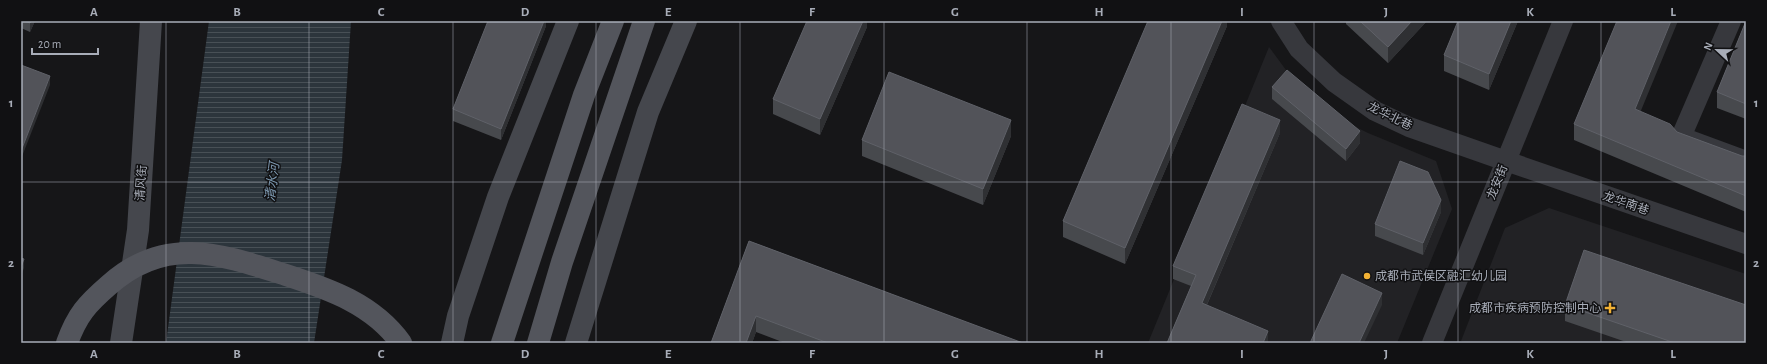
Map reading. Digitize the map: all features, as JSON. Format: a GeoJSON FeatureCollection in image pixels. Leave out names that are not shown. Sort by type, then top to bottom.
{"type":"FeatureCollection","features":[{"type":"Feature","properties":{"kind":"main road","name":"清风街"},"geometry":{"type":"LineString","coordinates":[[121,343],[138,230],[151,21]]}},
{"type":"Feature","properties":{"kind":"main road"},"geometry":{"type":"LineString","coordinates":[[452,343],[458,316],[498,197],[568,21]]}},
{"type":"Feature","properties":{"kind":"main road"},"geometry":{"type":"LineString","coordinates":[[502,343],[584,95],[613,21]]}},
{"type":"Feature","properties":{"kind":"main road"},"geometry":{"type":"LineString","coordinates":[[538,343],[562,262],[644,21]]}},
{"type":"Feature","properties":{"kind":"main road"},"geometry":{"type":"LineString","coordinates":[[576,343],[648,112],[686,21]]}},
{"type":"Feature","properties":{"kind":"main road"},"geometry":{"type":"LineString","coordinates":[[67,343],[75,322],[87,304],[113,282],[136,265],[158,256],[182,253],[229,257],[327,288],[353,301],[381,320],[401,343]]}},
{"type":"Feature","properties":{"kind":"street","name":"龙华北巷"},"geometry":{"type":"LineString","coordinates":[[1281,21],[1299,49],[1334,82],[1375,111],[1409,127],[1506,161]]}},
{"type":"Feature","properties":{"kind":"street","name":"龙安街"},"geometry":{"type":"LineString","coordinates":[[1432,343],[1563,21]]}},
{"type":"Feature","properties":{"kind":"street"},"geometry":{"type":"LineString","coordinates":[[1731,21],[1681,137],[1746,161]]}},
{"type":"Feature","properties":{"kind":"street","name":"龙华南巷"},"geometry":{"type":"LineString","coordinates":[[1506,161],[1746,244]]}},
{"type":"Feature","properties":{"kind":"shaded area"},"geometry":{"type":"Polygon","coordinates":[[[1269,47],[1286,70],[1342,120],[1368,133],[1436,161],[1452,209],[1397,343],[1148,343],[1269,47]]]}},
{"type":"Feature","properties":{"kind":"shaded area","name":"成都市疾病预防控制中心"},"geometry":{"type":"Polygon","coordinates":[[[1549,208],[1746,274],[1746,343],[1467,343],[1461,341],[1505,228],[1549,208]]]}},
{"type":"Feature","properties":{"kind":"water","name":"清水河"},"geometry":{"type":"Polygon","coordinates":[[[209,21],[351,21],[342,160],[314,343],[166,343],[209,21]]]}},
{"type":"Feature","properties":{"kind":"building"},"geometry":{"type":"Polygon","coordinates":[[[488,21],[544,21],[501,129],[453,109],[488,21]]]}},
{"type":"Feature","properties":{"kind":"building"},"geometry":{"type":"Polygon","coordinates":[[[807,21],[863,21],[820,119],[773,99],[807,21]]]}},
{"type":"Feature","properties":{"kind":"building"},"geometry":{"type":"Polygon","coordinates":[[[1148,21],[1222,21],[1125,248],[1063,221],[1148,21]]]}},
{"type":"Feature","properties":{"kind":"building"},"geometry":{"type":"Polygon","coordinates":[[[1360,21],[1412,21],[1388,47],[1360,21]]]}},
{"type":"Feature","properties":{"kind":"building"},"geometry":{"type":"Polygon","coordinates":[[[1458,21],[1511,21],[1489,74],[1444,55],[1458,21]]]}},
{"type":"Feature","properties":{"kind":"building"},"geometry":{"type":"Polygon","coordinates":[[[1617,21],[1671,21],[1635,109],[1670,124],[1677,132],[1742,156],[1746,156],[1746,196],[1574,124],[1617,21]]]}},
{"type":"Feature","properties":{"kind":"building"},"geometry":{"type":"Polygon","coordinates":[[[1746,21],[1746,104],[1717,92],[1746,21]]]}},
{"type":"Feature","properties":{"kind":"building"},"geometry":{"type":"Polygon","coordinates":[[[21,65],[50,76],[21,151],[21,65]]]}},
{"type":"Feature","properties":{"kind":"building"},"geometry":{"type":"Polygon","coordinates":[[[1287,70],[1360,131],[1346,149],[1272,87],[1287,70]]]}},
{"type":"Feature","properties":{"kind":"building"},"geometry":{"type":"Polygon","coordinates":[[[889,72],[1011,120],[983,189],[862,140],[889,72]]]}},
{"type":"Feature","properties":{"kind":"building"},"geometry":{"type":"Polygon","coordinates":[[[1242,104],[1280,120],[1202,303],[1268,331],[1263,343],[1167,343],[1196,275],[1173,266],[1242,104]]]}},
{"type":"Feature","properties":{"kind":"building"},"geometry":{"type":"Polygon","coordinates":[[[1400,161],[1428,172],[1441,200],[1423,243],[1375,224],[1400,161]]]}},
{"type":"Feature","properties":{"kind":"building"},"geometry":{"type":"Polygon","coordinates":[[[749,241],[1023,343],[828,343],[756,316],[746,343],[711,343],[749,241]]]}},
{"type":"Feature","properties":{"kind":"building"},"geometry":{"type":"Polygon","coordinates":[[[1584,250],[1746,305],[1746,343],[1675,343],[1565,305],[1584,250]]]}},
{"type":"Feature","properties":{"kind":"building"},"geometry":{"type":"Polygon","coordinates":[[[21,258],[24,259],[21,267],[21,258]]]}},
{"type":"Feature","properties":{"kind":"building"},"geometry":{"type":"Polygon","coordinates":[[[1342,274],[1382,293],[1359,343],[1310,343],[1342,274]]]}},
{"type":"Feature","properties":{"kind":"place","name":"成都市武侯区融汇幼儿园"},"geometry":{"type":"Point","coordinates":[1367,276]}},
{"type":"Feature","properties":{"kind":"place","name":"成都市疾病预防控制中心"},"geometry":{"type":"Point","coordinates":[1610,308]}}]}
